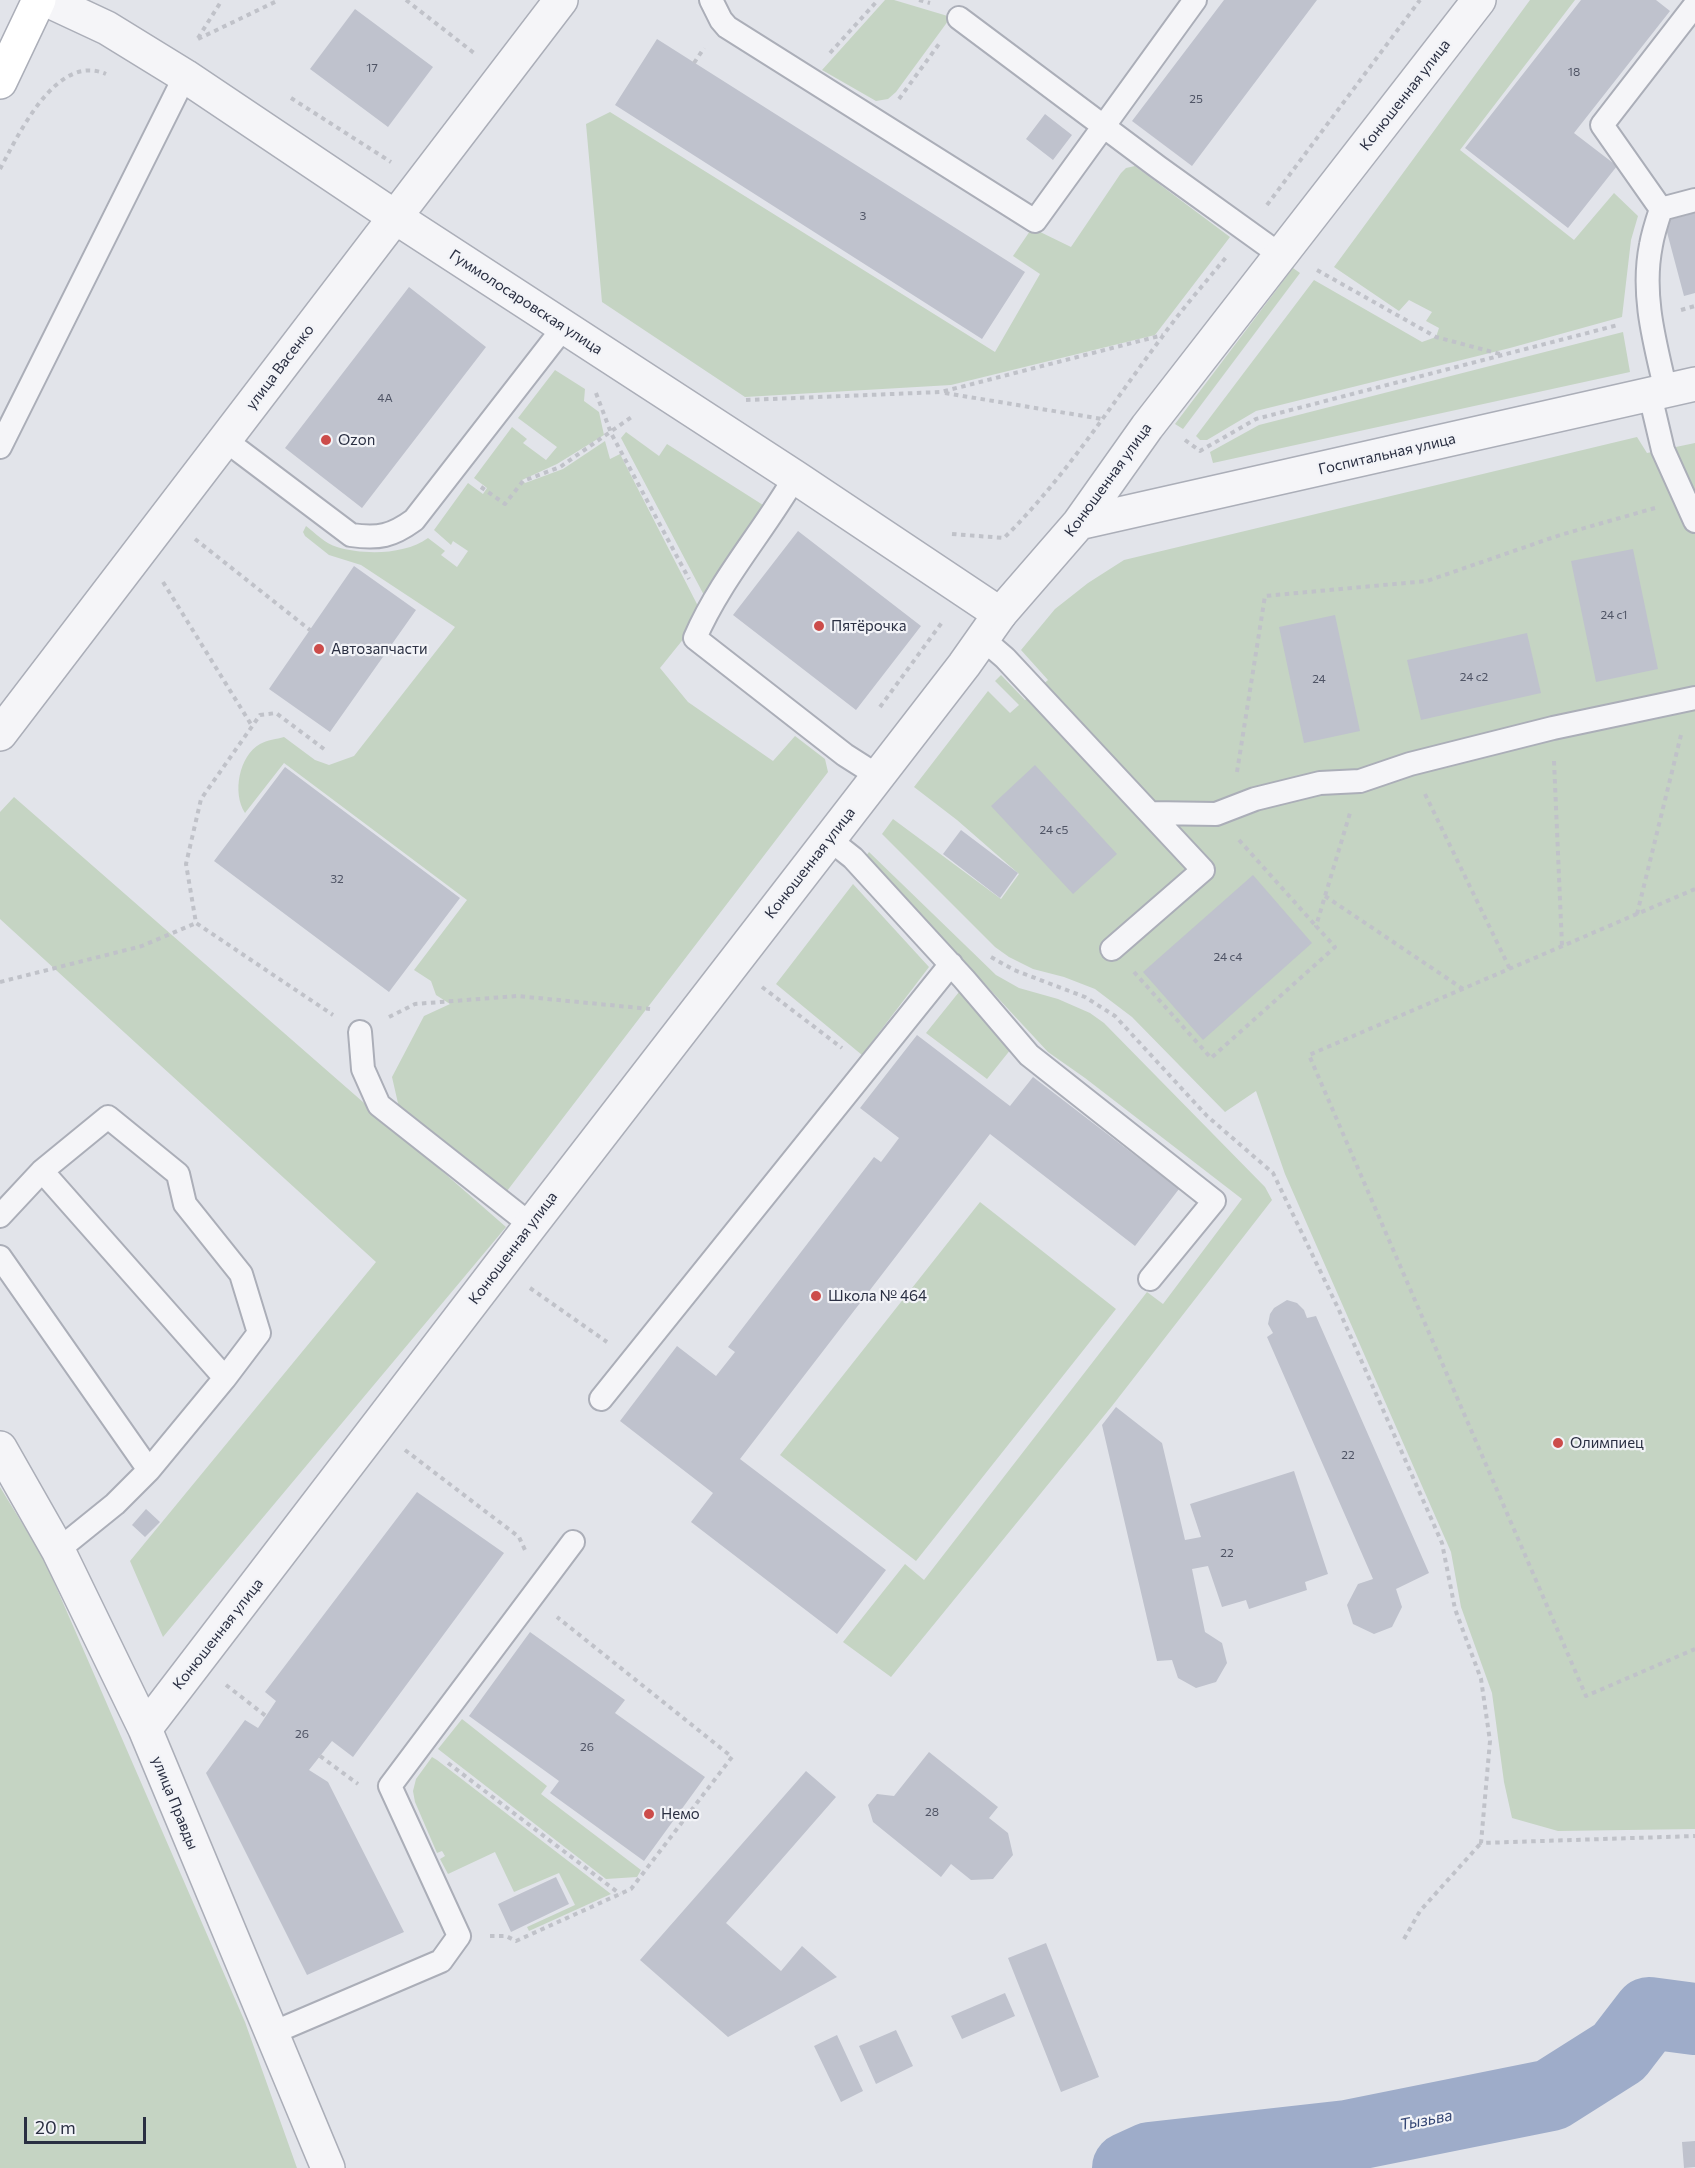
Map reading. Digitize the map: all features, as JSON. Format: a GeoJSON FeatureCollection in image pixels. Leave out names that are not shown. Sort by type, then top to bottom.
{"type":"FeatureCollection","features":[{"type":"Feature","properties":{"kind":"main road"},"geometry":{"type":"LineString","coordinates":[[0,82],[39,0]]}},
{"type":"Feature","properties":{"kind":"street","name":"Гуммолосаровская улица"},"geometry":{"type":"LineString","coordinates":[[47,0],[107,28],[185,76],[395,217],[795,477],[991,627]]}},
{"type":"Feature","properties":{"kind":"street","name":"улица Васенко"},"geometry":{"type":"LineString","coordinates":[[0,734],[561,0]]}},
{"type":"Feature","properties":{"kind":"street","name":"Конюшенная улица"},"geometry":{"type":"LineString","coordinates":[[145,1729],[991,627],[1079,523],[1147,427],[1279,254],[1479,0]]}},
{"type":"Feature","properties":{"kind":"street","name":"Госпитальная улица"},"geometry":{"type":"LineString","coordinates":[[1079,523],[1670,390]]}},
{"type":"Feature","properties":{"kind":"street","name":"улица Правды"},"geometry":{"type":"LineString","coordinates":[[0,1448],[58,1550],[145,1729],[270,2034],[328,2168]]}},
{"type":"Feature","properties":{"kind":"lane"},"geometry":{"type":"LineString","coordinates":[[711,0],[721,20],[728,27],[1035,221],[1195,0]]}},
{"type":"Feature","properties":{"kind":"lane"},"geometry":{"type":"LineString","coordinates":[[1661,209],[1602,125],[1695,5]]}},
{"type":"Feature","properties":{"kind":"lane"},"geometry":{"type":"LineString","coordinates":[[959,18],[1279,254]]}},
{"type":"Feature","properties":{"kind":"lane"},"geometry":{"type":"LineString","coordinates":[[0,447],[185,76]]}},
{"type":"Feature","properties":{"kind":"lane"},"geometry":{"type":"LineString","coordinates":[[1661,209],[1695,200]]}},
{"type":"Feature","properties":{"kind":"lane"},"geometry":{"type":"LineString","coordinates":[[1661,209],[1651,245],[1647,283],[1649,317],[1670,390],[1663,450],[1695,521]]}},
{"type":"Feature","properties":{"kind":"lane"},"geometry":{"type":"LineString","coordinates":[[225,440],[351,536],[370,538],[390,535],[414,520],[564,327]]}},
{"type":"Feature","properties":{"kind":"lane"},"geometry":{"type":"LineString","coordinates":[[795,477],[706,612],[695,638],[845,755],[878,776]]}},
{"type":"Feature","properties":{"kind":"lane"},"geometry":{"type":"LineString","coordinates":[[991,627],[1005,658],[1203,870],[1112,949]]}},
{"type":"Feature","properties":{"kind":"lane"},"geometry":{"type":"LineString","coordinates":[[1150,813],[1224,811],[1255,799],[1320,783],[1360,781],[1410,764],[1553,728],[1692,699]]}},
{"type":"Feature","properties":{"kind":"lane"},"geometry":{"type":"LineString","coordinates":[[829,839],[853,858],[951,964],[1029,1054],[1214,1201],[1150,1279]]}},
{"type":"Feature","properties":{"kind":"lane"},"geometry":{"type":"LineString","coordinates":[[601,1399],[951,964]]}},
{"type":"Feature","properties":{"kind":"lane"},"geometry":{"type":"LineString","coordinates":[[360,1032],[363,1069],[380,1105],[531,1224]]}},
{"type":"Feature","properties":{"kind":"lane"},"geometry":{"type":"LineString","coordinates":[[0,1216],[42,1171],[108,1117],[178,1174],[185,1204],[241,1274],[259,1334],[149,1470],[115,1504],[58,1550]]}},
{"type":"Feature","properties":{"kind":"lane"},"geometry":{"type":"LineString","coordinates":[[42,1171],[225,1378]]}},
{"type":"Feature","properties":{"kind":"lane"},"geometry":{"type":"LineString","coordinates":[[0,1257],[149,1470]]}},
{"type":"Feature","properties":{"kind":"lane"},"geometry":{"type":"LineString","coordinates":[[270,2034],[441,1961],[459,1936],[390,1786],[573,1542]]}},
{"type":"Feature","properties":{"kind":"path"},"geometry":{"type":"LineString","coordinates":[[222,0],[198,39],[279,0]]}},
{"type":"Feature","properties":{"kind":"path"},"geometry":{"type":"LineString","coordinates":[[406,0],[477,55]]}},
{"type":"Feature","properties":{"kind":"path"},"geometry":{"type":"LineString","coordinates":[[808,78],[878,0]]}},
{"type":"Feature","properties":{"kind":"path"},"geometry":{"type":"LineString","coordinates":[[1004,538],[1030,512],[1102,419],[1163,335],[1247,231],[1420,0]]}},
{"type":"Feature","properties":{"kind":"path"},"geometry":{"type":"LineString","coordinates":[[880,123],[959,18]]}},
{"type":"Feature","properties":{"kind":"path"},"geometry":{"type":"LineString","coordinates":[[0,169],[27,120],[48,92],[74,74],[98,71],[111,77]]}},
{"type":"Feature","properties":{"kind":"path"},"geometry":{"type":"LineString","coordinates":[[1314,268],[1436,337],[1502,355]]}},
{"type":"Feature","properties":{"kind":"path"},"geometry":{"type":"LineString","coordinates":[[1185,439],[1200,451],[1256,419],[1695,306]]}},
{"type":"Feature","properties":{"kind":"path"},"geometry":{"type":"LineString","coordinates":[[941,392],[1163,335]]}},
{"type":"Feature","properties":{"kind":"path"},"geometry":{"type":"LineString","coordinates":[[593,387],[611,434],[706,612]]}},
{"type":"Feature","properties":{"kind":"path"},"geometry":{"type":"LineString","coordinates":[[743,400],[941,392],[1102,419]]}},
{"type":"Feature","properties":{"kind":"path"},"geometry":{"type":"LineString","coordinates":[[455,468],[505,504],[524,482],[560,467],[611,434],[636,414]]}},
{"type":"Feature","properties":{"kind":"path"},"geometry":{"type":"LineString","coordinates":[[1112,949],[1212,1058],[1335,946],[1316,926],[1224,811],[1265,596],[1427,580],[1560,535],[1685,498]]}},
{"type":"Feature","properties":{"kind":"path"},"geometry":{"type":"LineString","coordinates":[[193,537],[310,630]]}},
{"type":"Feature","properties":{"kind":"path"},"geometry":{"type":"LineString","coordinates":[[161,579],[252,726]]}},
{"type":"Feature","properties":{"kind":"path"},"geometry":{"type":"LineString","coordinates":[[1636,915],[1692,699]]}},
{"type":"Feature","properties":{"kind":"path"},"geometry":{"type":"LineString","coordinates":[[324,749],[276,713],[260,715],[201,799],[186,864],[196,924],[360,1032],[415,1004],[517,996],[657,1010]]}},
{"type":"Feature","properties":{"kind":"path"},"geometry":{"type":"LineString","coordinates":[[1553,728],[1562,946]]}},
{"type":"Feature","properties":{"kind":"path"},"geometry":{"type":"LineString","coordinates":[[1410,764],[1510,969]]}},
{"type":"Feature","properties":{"kind":"path"},"geometry":{"type":"LineString","coordinates":[[1316,926],[1360,781]]}},
{"type":"Feature","properties":{"kind":"path"},"geometry":{"type":"LineString","coordinates":[[1695,889],[1309,1055],[1586,1696],[1695,1649]]}},
{"type":"Feature","properties":{"kind":"path"},"geometry":{"type":"LineString","coordinates":[[1325,896],[1463,989]]}},
{"type":"Feature","properties":{"kind":"path"},"geometry":{"type":"LineString","coordinates":[[0,982],[142,946],[196,924]]}},
{"type":"Feature","properties":{"kind":"path"},"geometry":{"type":"LineString","coordinates":[[985,954],[1014,970],[1084,997],[1114,1016],[1207,1116],[1273,1173],[1338,1308],[1442,1543],[1455,1609],[1480,1679],[1490,1741],[1481,1844],[1420,1911],[1404,1939]]}},
{"type":"Feature","properties":{"kind":"path"},"geometry":{"type":"LineString","coordinates":[[757,983],[867,1068]]}},
{"type":"Feature","properties":{"kind":"path"},"geometry":{"type":"LineString","coordinates":[[525,1284],[632,1360]]}},
{"type":"Feature","properties":{"kind":"path"},"geometry":{"type":"LineString","coordinates":[[459,1936],[506,1936],[516,1941],[631,1889],[732,1757],[530,1598]]}},
{"type":"Feature","properties":{"kind":"path"},"geometry":{"type":"LineString","coordinates":[[195,1664],[266,1716]]}},
{"type":"Feature","properties":{"kind":"path"},"geometry":{"type":"LineString","coordinates":[[422,1743],[620,1893]]}},
{"type":"Feature","properties":{"kind":"path"},"geometry":{"type":"LineString","coordinates":[[320,1756],[358,1784]]}},
{"type":"Feature","properties":{"kind":"path"},"geometry":{"type":"LineString","coordinates":[[1481,1844],[1695,1836]]}},
{"type":"Feature","properties":{"kind":"green space"},"geometry":{"type":"Polygon","coordinates":[[[885,0],[894,0],[951,17],[896,92],[888,99],[876,101],[822,70],[885,0]]]}},
{"type":"Feature","properties":{"kind":"green space"},"geometry":{"type":"Polygon","coordinates":[[[1530,0],[1575,0],[1460,150],[1574,240],[1614,193],[1638,216],[1631,240],[1622,317],[1510,348],[1256,411],[1207,440],[1200,440],[1196,436],[1314,280],[1422,342],[1436,337],[1439,328],[1426,321],[1432,312],[1409,300],[1399,311],[1334,267],[1530,0]]]}},
{"type":"Feature","properties":{"kind":"green space"},"geometry":{"type":"Polygon","coordinates":[[[610,112],[995,352],[1040,274],[1013,256],[1032,228],[1071,247],[1126,168],[1135,166],[1230,237],[1155,335],[951,385],[745,397],[602,302],[586,124],[610,112]]]}},
{"type":"Feature","properties":{"kind":"green space"},"geometry":{"type":"Polygon","coordinates":[[[1293,268],[1300,273],[1183,429],[1175,424],[1293,268]]]}},
{"type":"Feature","properties":{"kind":"green space"},"geometry":{"type":"Polygon","coordinates":[[[1623,332],[1630,372],[1213,463],[1210,452],[1259,425],[1623,332]]]}},
{"type":"Feature","properties":{"kind":"green space"},"geometry":{"type":"Polygon","coordinates":[[[555,370],[585,389],[584,401],[599,412],[604,435],[557,464],[522,480],[525,483],[563,469],[605,441],[610,459],[620,454],[699,608],[685,637],[660,668],[688,702],[773,761],[795,736],[825,759],[828,772],[507,1191],[400,1112],[392,1077],[424,1016],[450,1004],[436,995],[431,981],[414,970],[467,900],[284,763],[245,813],[241,805],[238,786],[243,766],[253,750],[260,744],[284,737],[315,760],[329,765],[354,756],[455,627],[361,565],[329,555],[305,536],[303,532],[306,526],[333,546],[347,550],[384,552],[408,548],[428,538],[445,551],[441,555],[457,567],[468,551],[453,541],[451,545],[434,530],[468,483],[483,494],[487,488],[474,478],[512,427],[527,439],[523,443],[546,460],[557,447],[518,418],[555,370]]]}},
{"type":"Feature","properties":{"kind":"green space"},"geometry":{"type":"Polygon","coordinates":[[[626,432],[659,456],[667,444],[763,505],[706,599],[621,438],[626,432]]]}},
{"type":"Feature","properties":{"kind":"green space","name":"Олимпиец"},"geometry":{"type":"Polygon","coordinates":[[[1637,437],[1647,453],[1695,443],[1695,1829],[1558,1831],[1512,1818],[1504,1782],[1492,1693],[1461,1607],[1451,1552],[1285,1174],[1256,1091],[1225,1112],[1132,1017],[1095,989],[1064,977],[1033,969],[995,947],[882,834],[893,819],[1001,899],[1019,874],[957,820],[914,787],[988,691],[1010,713],[1019,705],[995,681],[1001,675],[1025,700],[1048,680],[1021,650],[1055,609],[1088,583],[1124,560],[1637,437]]]}},
{"type":"Feature","properties":{"kind":"green space"},"geometry":{"type":"Polygon","coordinates":[[[14,797],[506,1227],[163,1637],[130,1561],[376,1262],[0,919],[0,812],[14,797]]]}},
{"type":"Feature","properties":{"kind":"green space"},"geometry":{"type":"Polygon","coordinates":[[[869,852],[996,975],[1019,988],[1058,999],[1090,1013],[1104,1023],[1265,1187],[1272,1200],[1112,1406],[891,1677],[843,1642],[905,1564],[924,1580],[1147,1292],[1163,1304],[1242,1199],[1048,1052],[866,856],[869,852]]]}},
{"type":"Feature","properties":{"kind":"green space"},"geometry":{"type":"Polygon","coordinates":[[[853,884],[929,967],[862,1055],[776,984],[853,884]]]}},
{"type":"Feature","properties":{"kind":"green space"},"geometry":{"type":"Polygon","coordinates":[[[959,992],[1011,1049],[987,1079],[926,1033],[959,992]]]}},
{"type":"Feature","properties":{"kind":"green space"},"geometry":{"type":"Polygon","coordinates":[[[980,1202],[1116,1309],[916,1561],[780,1455],[980,1202]]]}},
{"type":"Feature","properties":{"kind":"green space"},"geometry":{"type":"Polygon","coordinates":[[[0,1487],[44,1559],[245,2022],[297,2168],[0,2168],[0,1487]]]}},
{"type":"Feature","properties":{"kind":"green space"},"geometry":{"type":"Polygon","coordinates":[[[462,1719],[547,1786],[541,1794],[641,1870],[637,1877],[606,1879],[438,1749],[462,1719]]]}},
{"type":"Feature","properties":{"kind":"green space"},"geometry":{"type":"Polygon","coordinates":[[[432,1757],[611,1894],[529,1931],[527,1927],[575,1905],[559,1873],[514,1892],[495,1852],[448,1874],[440,1859],[445,1856],[442,1851],[437,1853],[415,1802],[413,1791],[416,1779],[432,1757]]]}},
{"type":"Feature","properties":{"kind":"building"},"geometry":{"type":"Polygon","coordinates":[[[1224,0],[1317,0],[1192,166],[1132,121],[1224,0]]]}},
{"type":"Feature","properties":{"kind":"building"},"geometry":{"type":"Polygon","coordinates":[[[1581,0],[1656,0],[1670,11],[1574,133],[1617,166],[1568,228],[1465,148],[1581,0]]]}},
{"type":"Feature","properties":{"kind":"building"},"geometry":{"type":"Polygon","coordinates":[[[355,9],[433,67],[388,127],[310,69],[355,9]]]}},
{"type":"Feature","properties":{"kind":"building"},"geometry":{"type":"Polygon","coordinates":[[[657,39],[1025,272],[982,339],[615,105],[657,39]]]}},
{"type":"Feature","properties":{"kind":"building"},"geometry":{"type":"Polygon","coordinates":[[[1045,114],[1072,135],[1053,160],[1026,139],[1045,114]]]}},
{"type":"Feature","properties":{"kind":"building"},"geometry":{"type":"Polygon","coordinates":[[[1695,213],[1695,293],[1684,296],[1664,221],[1695,213]]]}},
{"type":"Feature","properties":{"kind":"building"},"geometry":{"type":"Polygon","coordinates":[[[409,287],[486,347],[362,508],[285,448],[409,287]]]}},
{"type":"Feature","properties":{"kind":"building"},"geometry":{"type":"Polygon","coordinates":[[[798,531],[921,626],[856,710],[733,615],[798,531]]]}},
{"type":"Feature","properties":{"kind":"building"},"geometry":{"type":"Polygon","coordinates":[[[1633,549],[1658,669],[1596,682],[1571,561],[1633,549]]]}},
{"type":"Feature","properties":{"kind":"building"},"geometry":{"type":"Polygon","coordinates":[[[354,566],[416,610],[330,732],[269,689],[354,566]]]}},
{"type":"Feature","properties":{"kind":"building"},"geometry":{"type":"Polygon","coordinates":[[[1335,615],[1360,731],[1304,743],[1279,627],[1335,615]]]}},
{"type":"Feature","properties":{"kind":"building"},"geometry":{"type":"Polygon","coordinates":[[[1527,633],[1541,693],[1421,720],[1407,660],[1527,633]]]}},
{"type":"Feature","properties":{"kind":"building"},"geometry":{"type":"Polygon","coordinates":[[[1035,765],[1117,854],[1073,894],[991,806],[1035,765]]]}},
{"type":"Feature","properties":{"kind":"building"},"geometry":{"type":"Polygon","coordinates":[[[285,767],[460,898],[389,992],[214,861],[285,767]]]}},
{"type":"Feature","properties":{"kind":"building"},"geometry":{"type":"Polygon","coordinates":[[[961,830],[1018,873],[1000,898],[943,854],[961,830]]]}},
{"type":"Feature","properties":{"kind":"building"},"geometry":{"type":"Polygon","coordinates":[[[1253,875],[1312,943],[1203,1040],[1143,972],[1253,875]]]}},
{"type":"Feature","properties":{"kind":"building","name":"Школа № 464"},"geometry":{"type":"Polygon","coordinates":[[[917,1035],[1010,1106],[1033,1077],[1179,1189],[1135,1246],[990,1134],[740,1459],[886,1570],[837,1634],[691,1522],[713,1493],[620,1421],[677,1346],[716,1376],[735,1352],[728,1347],[874,1157],[881,1162],[899,1138],[860,1108],[917,1035]]]}},
{"type":"Feature","properties":{"kind":"building"},"geometry":{"type":"Polygon","coordinates":[[[1287,1300],[1297,1303],[1304,1310],[1307,1318],[1316,1316],[1429,1573],[1396,1589],[1402,1607],[1392,1627],[1374,1634],[1353,1624],[1347,1605],[1358,1584],[1373,1579],[1267,1337],[1273,1333],[1268,1324],[1270,1314],[1274,1308],[1287,1300]]]}},
{"type":"Feature","properties":{"kind":"building"},"geometry":{"type":"Polygon","coordinates":[[[1116,1407],[1162,1443],[1185,1540],[1201,1537],[1190,1504],[1294,1471],[1328,1574],[1305,1582],[1307,1590],[1249,1609],[1246,1600],[1222,1607],[1208,1566],[1192,1569],[1205,1632],[1222,1643],[1227,1663],[1216,1682],[1196,1688],[1178,1678],[1172,1660],[1157,1661],[1102,1425],[1116,1407]]]}},
{"type":"Feature","properties":{"kind":"building"},"geometry":{"type":"Polygon","coordinates":[[[417,1492],[504,1553],[353,1757],[332,1741],[309,1770],[328,1782],[404,1932],[307,1975],[206,1773],[245,1720],[258,1728],[276,1701],[265,1692],[417,1492]]]}},
{"type":"Feature","properties":{"kind":"building"},"geometry":{"type":"Polygon","coordinates":[[[146,1509],[160,1522],[145,1537],[132,1525],[146,1509]]]}},
{"type":"Feature","properties":{"kind":"building"},"geometry":{"type":"Polygon","coordinates":[[[530,1632],[625,1700],[615,1713],[705,1777],[644,1861],[550,1793],[559,1781],[469,1716],[530,1632]]]}},
{"type":"Feature","properties":{"kind":"building"},"geometry":{"type":"Polygon","coordinates":[[[929,1752],[998,1807],[989,1818],[1008,1833],[1013,1855],[993,1879],[971,1880],[951,1864],[941,1877],[873,1822],[868,1805],[877,1794],[894,1796],[929,1752]]]}},
{"type":"Feature","properties":{"kind":"building"},"geometry":{"type":"Polygon","coordinates":[[[806,1771],[836,1797],[726,1923],[781,1971],[802,1946],[837,1977],[728,2037],[640,1960],[806,1771]]]}},
{"type":"Feature","properties":{"kind":"building"},"geometry":{"type":"Polygon","coordinates":[[[556,1877],[569,1904],[511,1932],[498,1904],[556,1877]]]}},
{"type":"Feature","properties":{"kind":"building"},"geometry":{"type":"Polygon","coordinates":[[[1046,1943],[1099,2077],[1061,2092],[1008,1958],[1046,1943]]]}},
{"type":"Feature","properties":{"kind":"building"},"geometry":{"type":"Polygon","coordinates":[[[1005,1993],[1015,2016],[962,2039],[951,2016],[1005,1993]]]}},
{"type":"Feature","properties":{"kind":"building"},"geometry":{"type":"Polygon","coordinates":[[[896,2030],[913,2066],[876,2084],[859,2046],[896,2030]]]}},
{"type":"Feature","properties":{"kind":"building"},"geometry":{"type":"Polygon","coordinates":[[[837,2035],[863,2091],[841,2102],[814,2046],[837,2035]]]}},
{"type":"Feature","properties":{"kind":"building"},"geometry":{"type":"Polygon","coordinates":[[[1695,2141],[1695,2167],[1684,2168],[1682,2142],[1695,2141]]]}},
{"type":"Feature","properties":{"kind":"waterway","name":"Тызьва"},"geometry":{"type":"LineString","coordinates":[[1128,2168],[1150,2158],[1347,2136],[1551,2095],[1619,2052],[1649,2013],[1695,2019]]}},
{"type":"Feature","properties":{"kind":"place","name":"Ozon"},"geometry":{"type":"Point","coordinates":[326,440]}},
{"type":"Feature","properties":{"kind":"place","name":"Пятёрочка"},"geometry":{"type":"Point","coordinates":[819,626]}},
{"type":"Feature","properties":{"kind":"place","name":"Автозапчасти"},"geometry":{"type":"Point","coordinates":[319,649]}},
{"type":"Feature","properties":{"kind":"place","name":"Школа № 464"},"geometry":{"type":"Point","coordinates":[816,1296]}},
{"type":"Feature","properties":{"kind":"place","name":"Олимпиец"},"geometry":{"type":"Point","coordinates":[1558,1443]}},
{"type":"Feature","properties":{"kind":"place","name":"Немо"},"geometry":{"type":"Point","coordinates":[649,1814]}}]}
